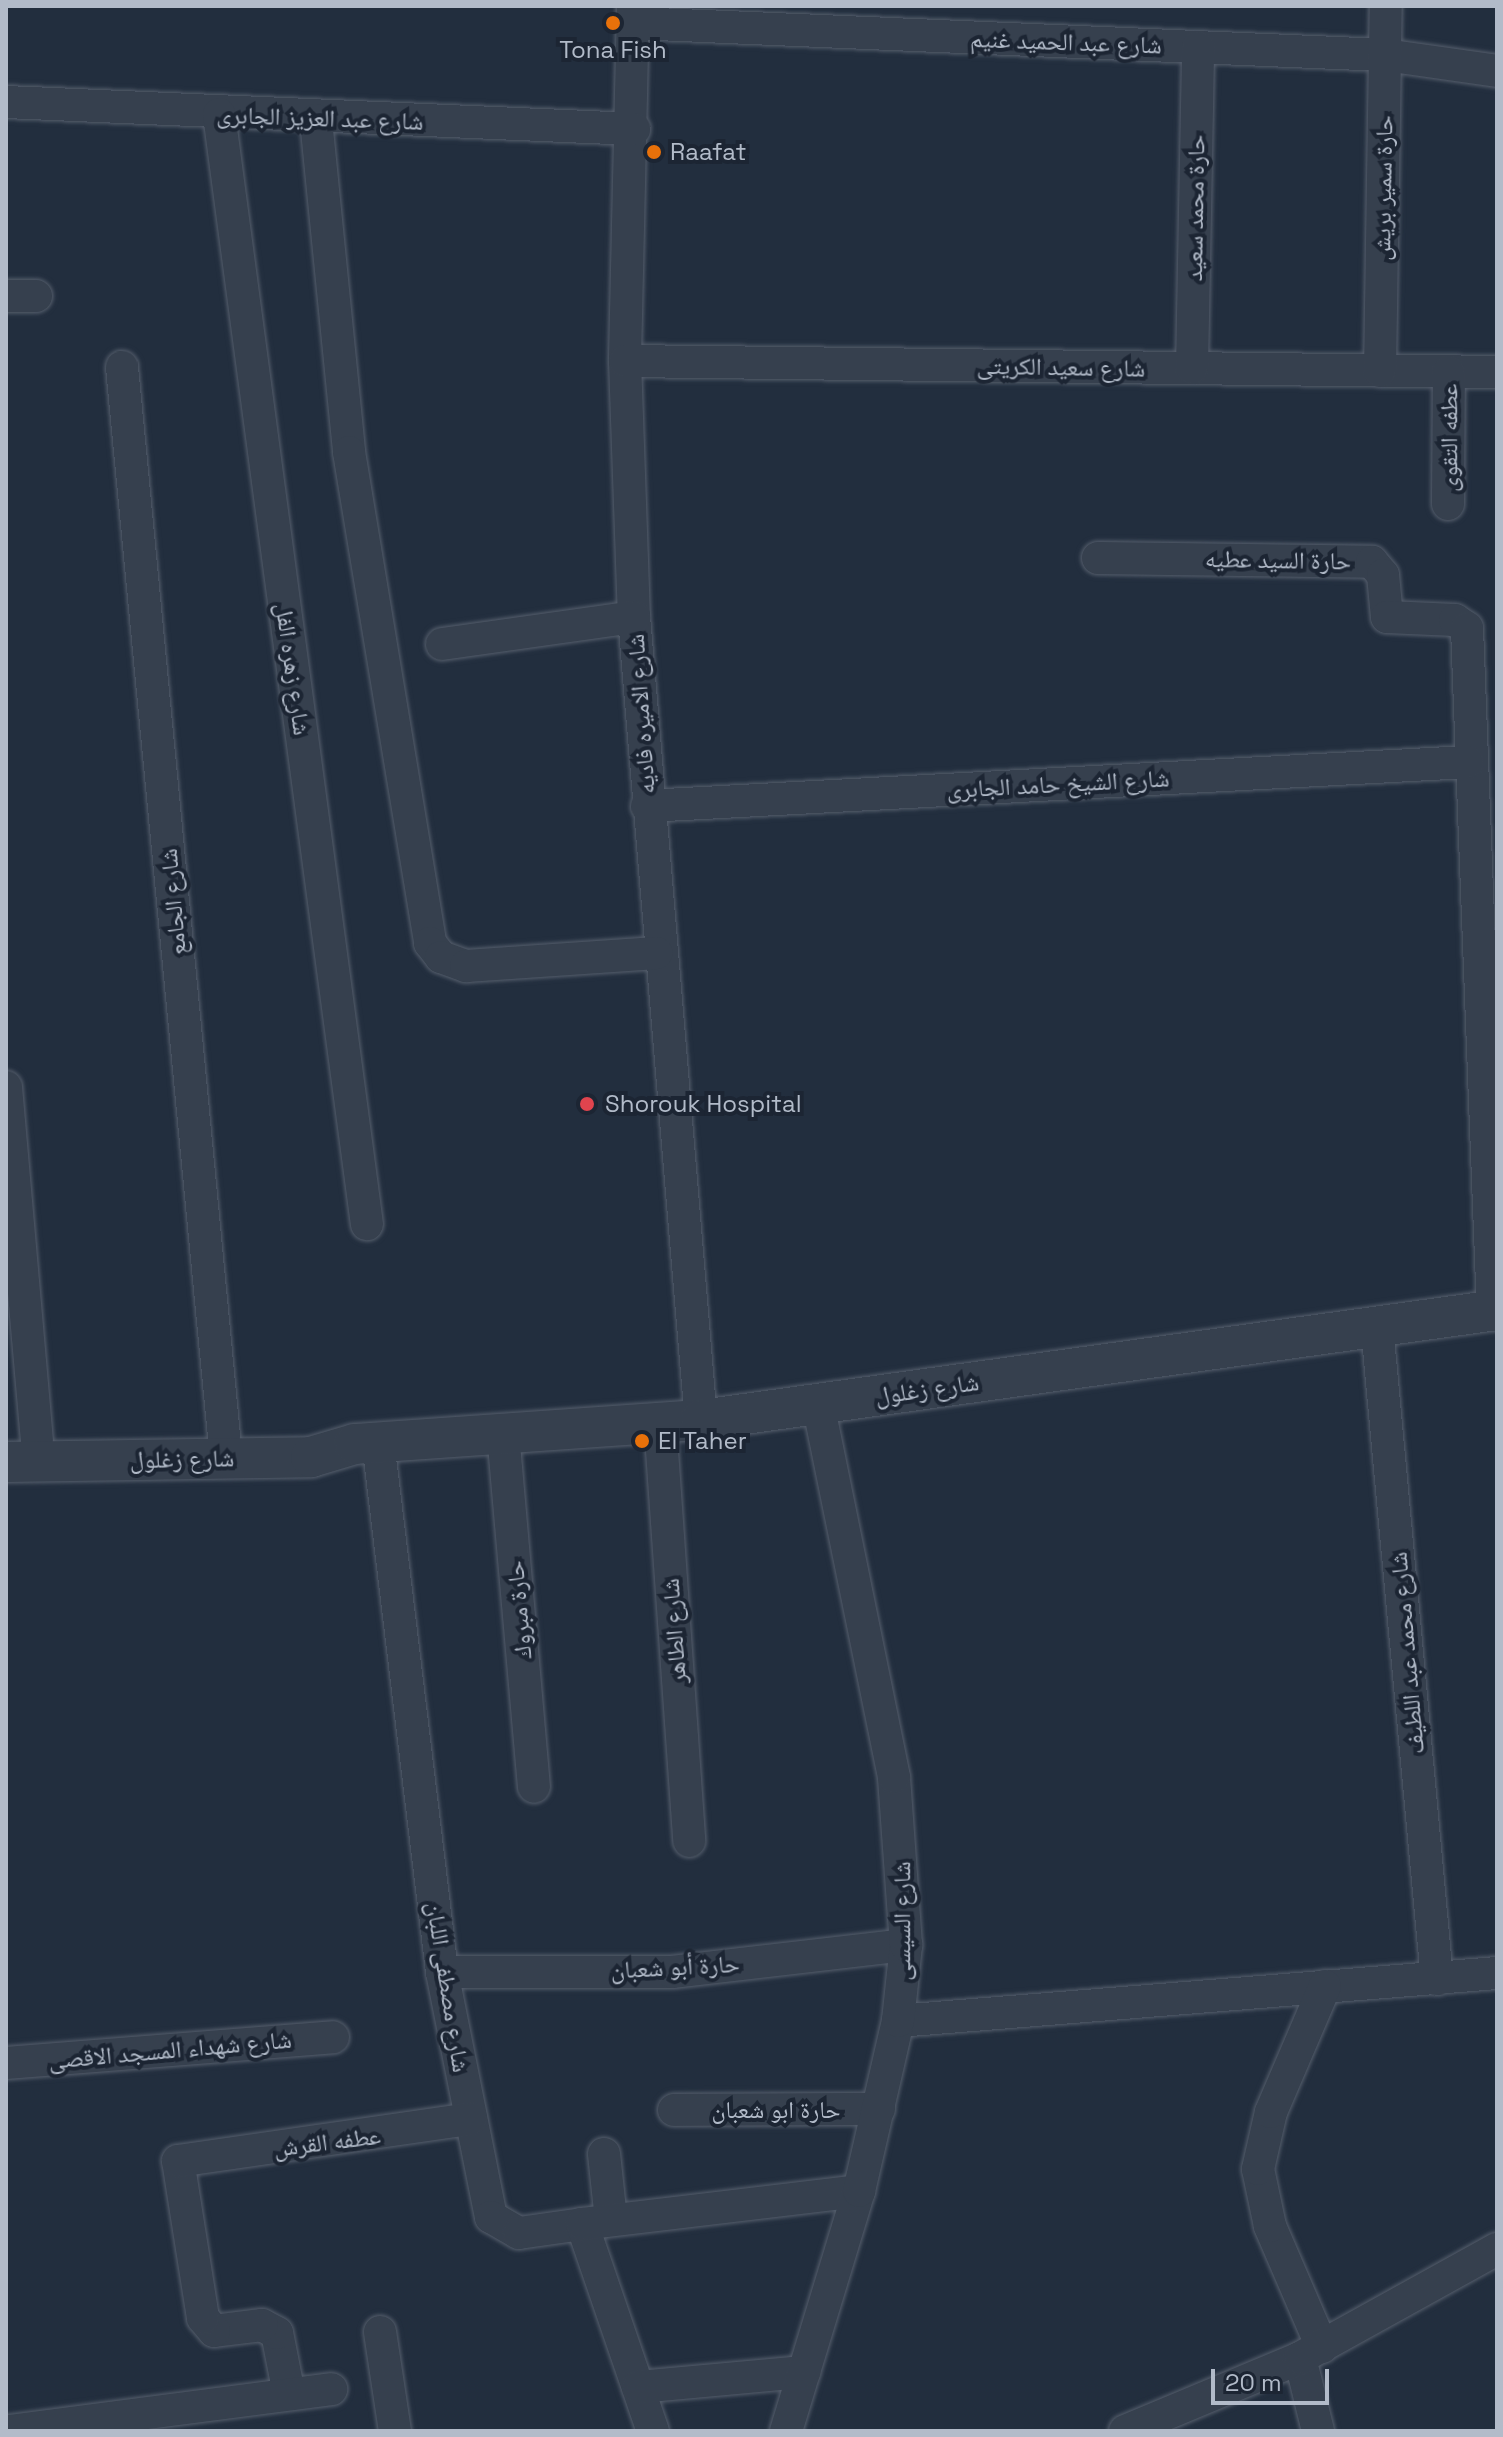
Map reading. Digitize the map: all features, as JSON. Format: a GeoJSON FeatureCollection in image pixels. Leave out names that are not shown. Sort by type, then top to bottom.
{"type":"FeatureCollection","features":[{"type":"Feature","properties":{"kind":"street","name":"حارة سمير بريش"},"geometry":{"type":"LineString","coordinates":[[1380,371],[1386,6]]}},
{"type":"Feature","properties":{"kind":"street","name":"شارع عبد الحميد غنيم"},"geometry":{"type":"LineString","coordinates":[[633,14],[910,21],[1198,47],[1385,55],[1497,71]]}},
{"type":"Feature","properties":{"kind":"street","name":"شارع الاميره فاديه"},"geometry":{"type":"LineString","coordinates":[[633,14],[634,129],[625,361],[634,617],[657,953],[701,1420]]}},
{"type":"Feature","properties":{"kind":"street","name":"حارة محمد سعيد"},"geometry":{"type":"LineString","coordinates":[[1192,368],[1198,47]]}},
{"type":"Feature","properties":{"kind":"street","name":"شارع عبد العزيز الجابرى"},"geometry":{"type":"LineString","coordinates":[[6,102],[316,120],[634,129]]}},
{"type":"Feature","properties":{"kind":"street","name":"شارع زهره الفل"},"geometry":{"type":"LineString","coordinates":[[219,114],[367,1224]]}},
{"type":"Feature","properties":{"kind":"street"},"geometry":{"type":"LineString","coordinates":[[316,120],[349,452],[430,943],[441,957],[466,966],[657,953]]}},
{"type":"Feature","properties":{"kind":"street","name":"شارع سعيد الكريتى"},"geometry":{"type":"LineString","coordinates":[[625,361],[1497,372]]}},
{"type":"Feature","properties":{"kind":"street","name":"شارع الجامع"},"geometry":{"type":"LineString","coordinates":[[122,367],[224,1437]]}},
{"type":"Feature","properties":{"kind":"street","name":"عطفه التقوى"},"geometry":{"type":"LineString","coordinates":[[1448,504],[1449,372]]}},
{"type":"Feature","properties":{"kind":"street","name":"حارة السيد عطيه"},"geometry":{"type":"LineString","coordinates":[[1098,558],[1372,562],[1383,575],[1391,620],[1455,620],[1467,628],[1468,762]]}},
{"type":"Feature","properties":{"kind":"street"},"geometry":{"type":"LineString","coordinates":[[442,644],[634,617]]}},
{"type":"Feature","properties":{"kind":"street"},"geometry":{"type":"LineString","coordinates":[[1468,762],[1495,1310]]}},
{"type":"Feature","properties":{"kind":"street","name":"شارع الشيخ حامد الجابرى"},"geometry":{"type":"LineString","coordinates":[[647,806],[1468,762]]}},
{"type":"Feature","properties":{"kind":"street"},"geometry":{"type":"LineString","coordinates":[[6,1087],[16,1447]]}},
{"type":"Feature","properties":{"kind":"street","name":"شارع زغلول"},"geometry":{"type":"LineString","coordinates":[[16,1447],[311,1457],[366,1443],[701,1420],[1495,1310]]}},
{"type":"Feature","properties":{"kind":"street","name":"شارع محمد عبد اللطيف"},"geometry":{"type":"LineString","coordinates":[[1377,1327],[1437,1979]]}},
{"type":"Feature","properties":{"kind":"street","name":"شارع السيسى"},"geometry":{"type":"LineString","coordinates":[[786,2431],[859,2191],[898,2021],[906,1945],[894,1777],[818,1404]]}},
{"type":"Feature","properties":{"kind":"street","name":"شارع الطاهر"},"geometry":{"type":"LineString","coordinates":[[660,1422],[689,1841]]}},
{"type":"Feature","properties":{"kind":"street","name":"حارة مبروك"},"geometry":{"type":"LineString","coordinates":[[503,1433],[534,1787]]}},
{"type":"Feature","properties":{"kind":"street","name":"شارع زغلول"},"geometry":{"type":"LineString","coordinates":[[16,1447],[224,1437],[327,1436],[366,1443]]}},
{"type":"Feature","properties":{"kind":"street","name":"شارع مصطفى اللبان"},"geometry":{"type":"LineString","coordinates":[[366,1443],[442,1972],[496,2225],[519,2233],[596,2222]]}},
{"type":"Feature","properties":{"kind":"street","name":"حارة أبو شعبان"},"geometry":{"type":"LineString","coordinates":[[442,1972],[672,1972],[906,1945]]}},
{"type":"Feature","properties":{"kind":"street"},"geometry":{"type":"LineString","coordinates":[[898,2021],[1497,1973]]}},
{"type":"Feature","properties":{"kind":"street"},"geometry":{"type":"LineString","coordinates":[[1318,2431],[1311,2353],[1270,2226],[1258,2169],[1271,2112],[1325,1986]]}},
{"type":"Feature","properties":{"kind":"street","name":"شارع شهداء المسجد الاقصى"},"geometry":{"type":"LineString","coordinates":[[6,2063],[333,2037]]}},
{"type":"Feature","properties":{"kind":"street","name":"حارة ابو شعبان"},"geometry":{"type":"LineString","coordinates":[[674,2110],[879,2109]]}},
{"type":"Feature","properties":{"kind":"street","name":"عطفه القرش"},"geometry":{"type":"LineString","coordinates":[[289,2394],[281,2341],[271,2327],[223,2332],[203,2318],[176,2166],[182,2157],[345,2142],[471,2119]]}},
{"type":"Feature","properties":{"kind":"street"},"geometry":{"type":"LineString","coordinates":[[604,2154],[596,2222],[638,2387],[653,2431]]}},
{"type":"Feature","properties":{"kind":"street"},"geometry":{"type":"LineString","coordinates":[[596,2222],[859,2191]]}},
{"type":"Feature","properties":{"kind":"street"},"geometry":{"type":"LineString","coordinates":[[1125,2431],[1311,2353],[1497,2249]]}},
{"type":"Feature","properties":{"kind":"street"},"geometry":{"type":"LineString","coordinates":[[380,2332],[395,2431]]}},
{"type":"Feature","properties":{"kind":"street"},"geometry":{"type":"LineString","coordinates":[[638,2387],[804,2372]]}},
{"type":"Feature","properties":{"kind":"street"},"geometry":{"type":"LineString","coordinates":[[6,2415],[9,2431],[331,2389]]}},
{"type":"Feature","properties":{"kind":"place","name":"Tona Fish"},"geometry":{"type":"Point","coordinates":[613,23]}},
{"type":"Feature","properties":{"kind":"place","name":"Raafat"},"geometry":{"type":"Point","coordinates":[654,152]}},
{"type":"Feature","properties":{"kind":"place","name":"Shorouk Hospital"},"geometry":{"type":"Point","coordinates":[587,1104]}},
{"type":"Feature","properties":{"kind":"place","name":"El Taher"},"geometry":{"type":"Point","coordinates":[642,1441]}}]}
